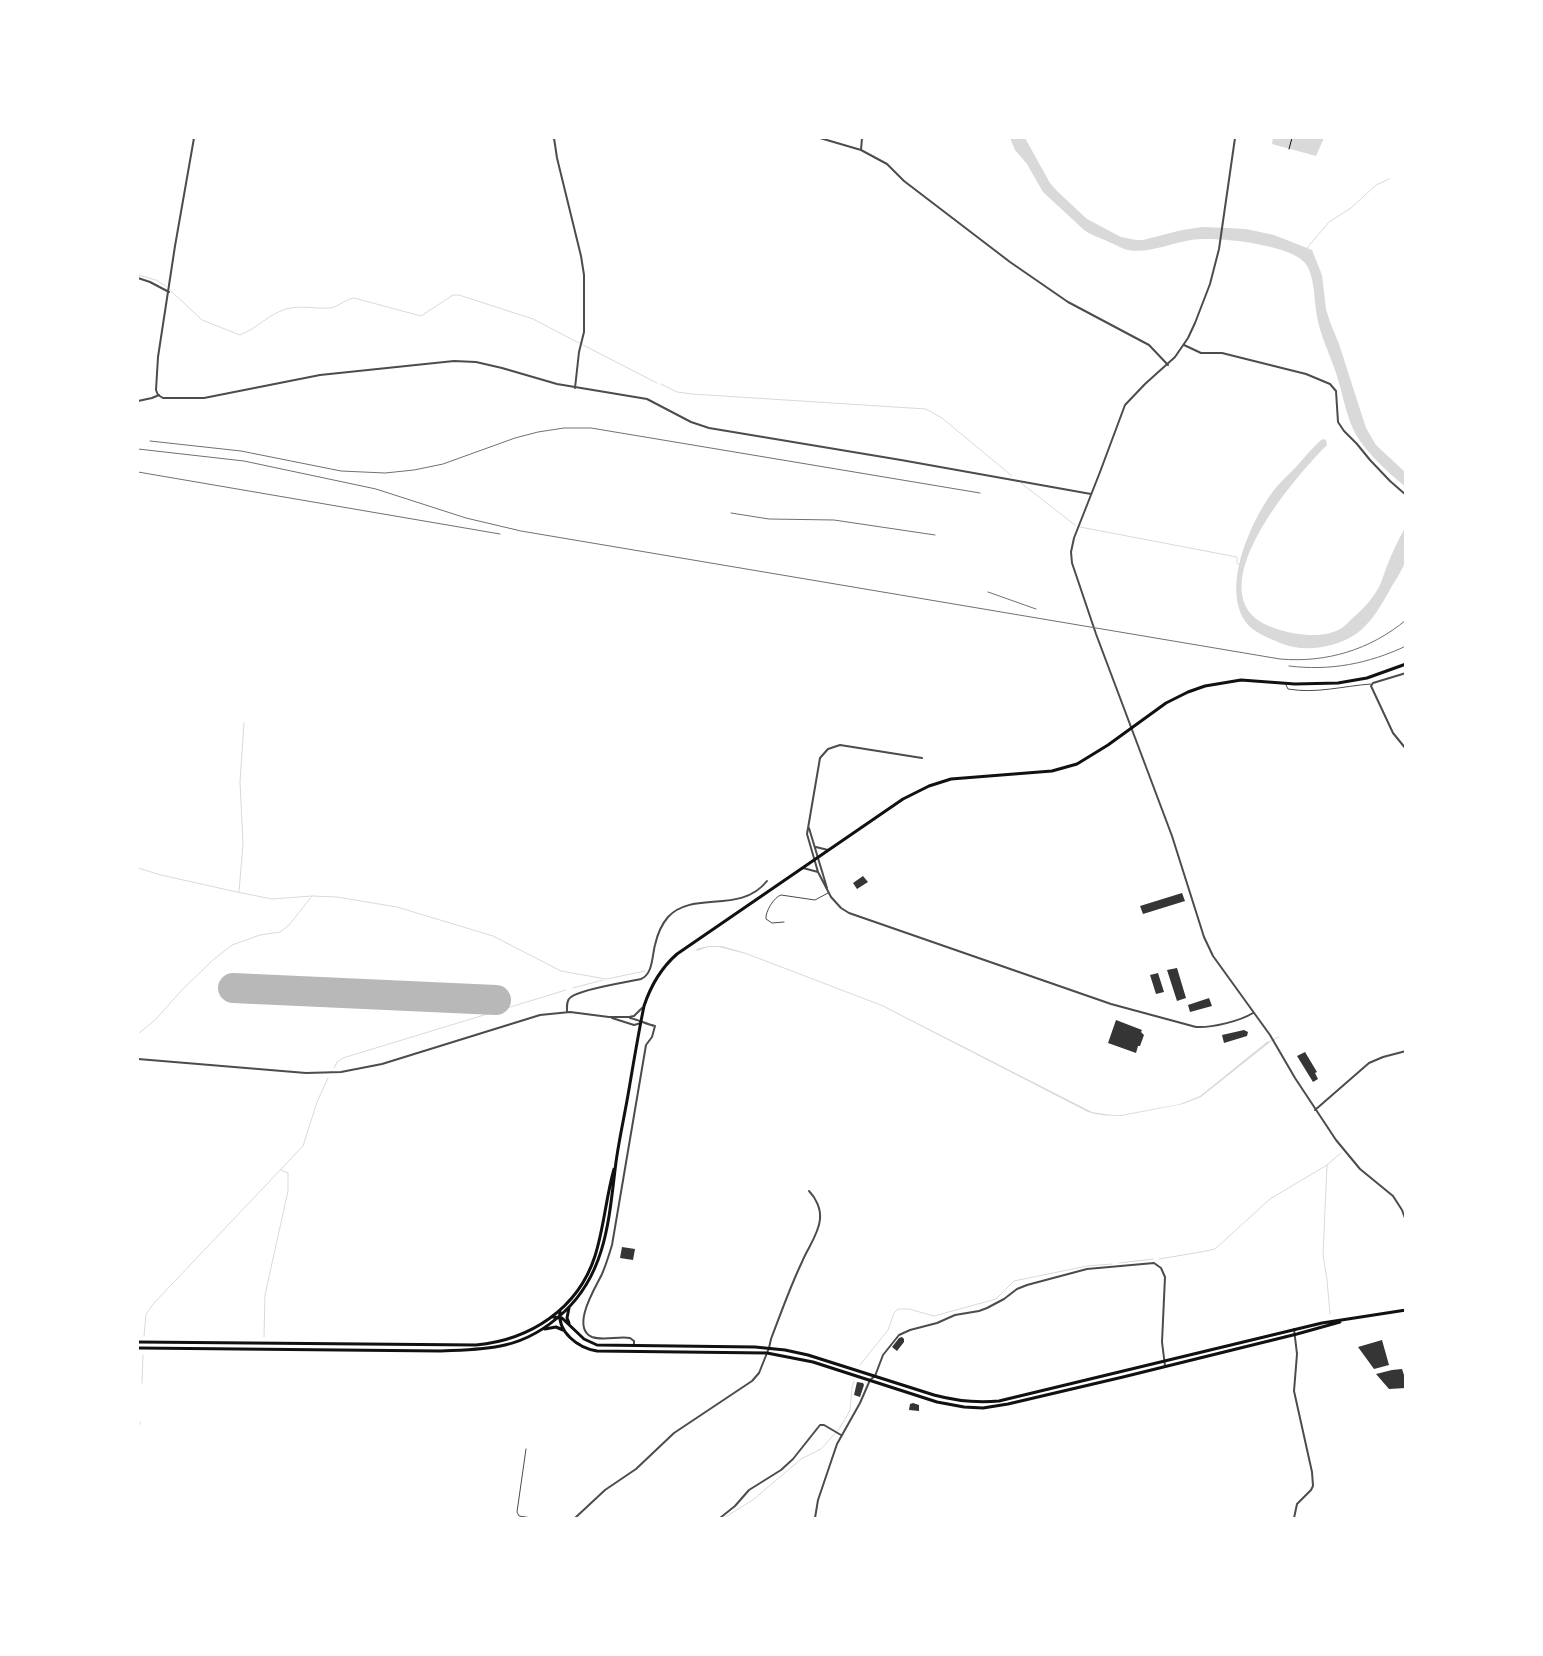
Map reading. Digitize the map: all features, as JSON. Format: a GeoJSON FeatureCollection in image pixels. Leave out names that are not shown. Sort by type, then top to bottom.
{"type":"FeatureCollection","features":[{"type":"Feature","properties":{"kind":"main road"},"geometry":{"type":"LineString","coordinates":[[138,1348],[467,1350],[506,1345],[540,1330],[559,1317],[579,1296],[592,1276],[601,1254],[644,1006],[658,974],[677,954],[902,799],[930,786],[951,779],[1062,769],[1086,760],[1166,704],[1188,692],[1205,686],[1241,680],[1286,684],[1326,684],[1352,681],[1406,664]]}},
{"type":"Feature","properties":{"kind":"main road"},"geometry":{"type":"LineString","coordinates":[[138,1342],[476,1345],[508,1340],[540,1326],[560,1311],[585,1278],[594,1259],[616,1164]]}},
{"type":"Feature","properties":{"kind":"main road"},"geometry":{"type":"LineString","coordinates":[[570,1307],[567,1318],[570,1326]]}},
{"type":"Feature","properties":{"kind":"main road"},"geometry":{"type":"LineString","coordinates":[[552,1317],[559,1317],[581,1338],[601,1346],[769,1348],[808,1355],[939,1396],[980,1403],[999,1401],[1294,1329],[1355,1317],[1406,1310]]}},
{"type":"Feature","properties":{"kind":"main road"},"geometry":{"type":"LineString","coordinates":[[560,1311],[559,1317],[564,1331]]}},
{"type":"Feature","properties":{"kind":"main road"},"geometry":{"type":"LineString","coordinates":[[540,1330],[554,1327],[559,1328],[581,1346],[597,1351],[767,1353],[813,1362],[937,1402],[983,1408],[1009,1404],[1296,1335],[1355,1317]]}},
{"type":"Feature","properties":{"kind":"street"},"geometry":{"type":"LineString","coordinates":[[159,396],[156,390],[158,356],[194,138]]}},
{"type":"Feature","properties":{"kind":"street"},"geometry":{"type":"LineString","coordinates":[[554,138],[584,274],[584,332],[579,352],[575,388]]}},
{"type":"Feature","properties":{"kind":"street"},"geometry":{"type":"LineString","coordinates":[[820,138],[861,150],[887,164],[904,181],[1010,262],[1068,302],[1152,347],[1168,365]]}},
{"type":"Feature","properties":{"kind":"street"},"geometry":{"type":"LineString","coordinates":[[861,150],[862,138]]}},
{"type":"Feature","properties":{"kind":"street"},"geometry":{"type":"LineString","coordinates":[[1234,138],[1219,250],[1210,284],[1196,323],[1184,345],[1168,365],[1132,396],[1123,409],[1072,543],[1073,568],[1172,836],[1204,937],[1213,956],[1270,1035],[1316,1110],[1348,1156],[1393,1196],[1402,1210],[1406,1221]]}},
{"type":"Feature","properties":{"kind":"street"},"geometry":{"type":"LineString","coordinates":[[138,278],[168,292]]}},
{"type":"Feature","properties":{"kind":"street"},"geometry":{"type":"LineString","coordinates":[[1184,345],[1201,353],[1222,353],[1306,374],[1330,384],[1336,391],[1338,422],[1344,431],[1390,481],[1406,494]]}},
{"type":"Feature","properties":{"kind":"street"},"geometry":{"type":"LineString","coordinates":[[138,401],[159,396],[165,398],[204,398],[320,375],[454,361],[476,362],[575,388],[647,400],[691,422],[709,428],[1091,494]]}},
{"type":"Feature","properties":{"kind":"street"},"geometry":{"type":"LineString","coordinates":[[1406,673],[1371,684],[1373,693],[1393,733],[1406,749]]}},
{"type":"Feature","properties":{"kind":"street"},"geometry":{"type":"LineString","coordinates":[[922,758],[839,745],[828,749],[822,754],[819,761],[808,826],[808,838],[818,872],[836,903],[849,913],[1125,1008],[1200,1027],[1239,1019],[1253,1013]]}},
{"type":"Feature","properties":{"kind":"street"},"geometry":{"type":"LineString","coordinates":[[808,826],[829,893]]}},
{"type":"Feature","properties":{"kind":"street"},"geometry":{"type":"LineString","coordinates":[[816,847],[828,850]]}},
{"type":"Feature","properties":{"kind":"street"},"geometry":{"type":"LineString","coordinates":[[803,868],[818,872]]}},
{"type":"Feature","properties":{"kind":"street"},"geometry":{"type":"LineString","coordinates":[[567,1012],[568,1001],[572,995],[606,986],[641,980],[645,977],[652,964],[655,943],[664,922],[673,913],[692,905],[742,898],[755,892],[767,881]]}},
{"type":"Feature","properties":{"kind":"street"},"geometry":{"type":"LineString","coordinates":[[628,1018],[635,1015],[644,1006]]}},
{"type":"Feature","properties":{"kind":"street"},"geometry":{"type":"LineString","coordinates":[[138,1059],[306,1073],[341,1072],[382,1064],[526,1018],[549,1014],[567,1012],[628,1018],[655,1026],[653,1035],[646,1045],[612,1245],[604,1270],[587,1302],[584,1323],[585,1330],[591,1336],[596,1338],[630,1338],[633,1340],[634,1346]]}},
{"type":"Feature","properties":{"kind":"street"},"geometry":{"type":"LineString","coordinates":[[609,1017],[634,1025],[641,1023]]}},
{"type":"Feature","properties":{"kind":"street"},"geometry":{"type":"LineString","coordinates":[[1316,1110],[1366,1065],[1379,1058],[1406,1051]]}},
{"type":"Feature","properties":{"kind":"street"},"geometry":{"type":"LineString","coordinates":[[575,1518],[605,1490],[636,1469],[674,1433],[749,1383],[758,1373],[801,1264],[819,1225],[819,1210],[815,1198],[809,1191]]}},
{"type":"Feature","properties":{"kind":"street"},"geometry":{"type":"LineString","coordinates":[[814,1518],[816,1504],[840,1434],[860,1403],[870,1380],[875,1376],[881,1358],[899,1335],[910,1330],[937,1323],[955,1315],[987,1308],[1017,1289],[1027,1285],[1086,1269],[1151,1263],[1159,1266],[1164,1275],[1162,1342],[1166,1366]]}},
{"type":"Feature","properties":{"kind":"street"},"geometry":{"type":"LineString","coordinates":[[1294,1329],[1297,1354],[1294,1391],[1312,1472],[1313,1486],[1297,1504],[1294,1518]]}},
{"type":"Feature","properties":{"kind":"street"},"geometry":{"type":"LineString","coordinates":[[720,1518],[735,1506],[749,1490],[781,1470],[793,1459],[820,1425],[824,1425],[840,1434]]}},
{"type":"Feature","properties":{"kind":"lane"},"geometry":{"type":"LineString","coordinates":[[1286,684],[1288,689],[1312,691],[1371,684]]}},
{"type":"Feature","properties":{"kind":"lane"},"geometry":{"type":"LineString","coordinates":[[784,922],[766,920],[766,912],[776,897],[781,895],[815,900],[829,893]]}},
{"type":"Feature","properties":{"kind":"lane"},"geometry":{"type":"LineString","coordinates":[[526,1449],[517,1512],[520,1516],[532,1518]]}},
{"type":"Feature","properties":{"kind":"path"},"geometry":{"type":"LineString","coordinates":[[1289,148],[1292,138]]}},
{"type":"Feature","properties":{"kind":"shaded area"},"geometry":{"type":"Polygon","coordinates":[[[1010,138],[1025,138],[1050,183],[1057,191],[1087,219],[1121,237],[1143,240],[1202,227],[1246,229],[1274,235],[1312,250],[1322,275],[1326,309],[1366,428],[1376,445],[1405,472],[1405,486],[1377,461],[1354,431],[1320,330],[1312,280],[1308,267],[1304,262],[1283,250],[1233,240],[1191,240],[1143,251],[1124,249],[1084,230],[1043,192],[1027,164],[1015,150],[1010,138]]]}},
{"type":"Feature","properties":{"kind":"shaded area"},"geometry":{"type":"Polygon","coordinates":[[[1273,138],[1324,138],[1316,156],[1272,144],[1273,138]]]}},
{"type":"Feature","properties":{"kind":"shaded area"},"geometry":{"type":"Polygon","coordinates":[[[1323,439],[1326,440],[1327,445],[1280,500],[1264,524],[1251,549],[1243,573],[1242,595],[1251,614],[1267,625],[1292,633],[1317,635],[1333,632],[1346,625],[1374,595],[1405,528],[1406,559],[1381,605],[1372,618],[1356,634],[1329,646],[1299,648],[1271,639],[1248,625],[1239,607],[1236,591],[1238,573],[1247,538],[1271,494],[1323,439]]]}},
{"type":"Feature","properties":{"kind":"shaded area"},"geometry":{"type":"Polygon","coordinates":[[[708,946],[722,946],[746,953],[882,1005],[1092,1112],[1121,1115],[1180,1104],[1200,1096],[1268,1041],[1269,1043],[1201,1097],[1183,1104],[1121,1116],[1100,1115],[1088,1112],[882,1006],[746,954],[719,947],[708,947],[697,951],[696,949],[708,946]]]}},
{"type":"Feature","properties":{"kind":"building"},"geometry":{"type":"Polygon","coordinates":[[[863,876],[868,882],[857,889],[853,883],[863,876]]]}},
{"type":"Feature","properties":{"kind":"building"},"geometry":{"type":"Polygon","coordinates":[[[1182,893],[1185,901],[1143,914],[1140,906],[1182,893]]]}},
{"type":"Feature","properties":{"kind":"building"},"geometry":{"type":"Polygon","coordinates":[[[1177,968],[1186,998],[1177,1001],[1167,970],[1177,968]]]}},
{"type":"Feature","properties":{"kind":"building"},"geometry":{"type":"Polygon","coordinates":[[[1158,973],[1164,992],[1156,994],[1150,975],[1158,973]]]}},
{"type":"Feature","properties":{"kind":"building"},"geometry":{"type":"Polygon","coordinates":[[[1209,998],[1212,1006],[1190,1012],[1188,1005],[1209,998]]]}},
{"type":"Feature","properties":{"kind":"building"},"geometry":{"type":"Polygon","coordinates":[[[1116,1020],[1142,1030],[1141,1032],[1144,1035],[1136,1053],[1108,1043],[1116,1020]]]}},
{"type":"Feature","properties":{"kind":"building"},"geometry":{"type":"Polygon","coordinates":[[[1244,1030],[1248,1032],[1247,1036],[1224,1043],[1222,1035],[1244,1030]]]}},
{"type":"Feature","properties":{"kind":"building"},"geometry":{"type":"Polygon","coordinates":[[[1305,1052],[1317,1072],[1315,1073],[1318,1079],[1313,1082],[1297,1056],[1305,1052]]]}},
{"type":"Feature","properties":{"kind":"building"},"geometry":{"type":"Polygon","coordinates":[[[622,1247],[635,1249],[633,1260],[620,1258],[622,1247]]]}},
{"type":"Feature","properties":{"kind":"building"},"geometry":{"type":"Polygon","coordinates":[[[902,1337],[904,1342],[897,1351],[892,1347],[902,1337]]]}},
{"type":"Feature","properties":{"kind":"building"},"geometry":{"type":"Polygon","coordinates":[[[1382,1340],[1389,1365],[1374,1369],[1358,1347],[1382,1340]]]}},
{"type":"Feature","properties":{"kind":"building"},"geometry":{"type":"Polygon","coordinates":[[[1402,1369],[1406,1388],[1389,1389],[1376,1374],[1392,1370],[1402,1369]]]}},
{"type":"Feature","properties":{"kind":"building"},"geometry":{"type":"Polygon","coordinates":[[[857,1382],[864,1385],[860,1397],[854,1395],[857,1382]]]}},
{"type":"Feature","properties":{"kind":"building"},"geometry":{"type":"Polygon","coordinates":[[[910,1404],[919,1405],[919,1411],[909,1410],[910,1404]]]}},
{"type":"Feature","properties":{"kind":"waterway"},"geometry":{"type":"LineString","coordinates":[[1307,248],[1329,222],[1351,208],[1376,185],[1389,179]]}},
{"type":"Feature","properties":{"kind":"waterway"},"geometry":{"type":"LineString","coordinates":[[138,275],[156,280],[166,286]]}},
{"type":"Feature","properties":{"kind":"waterway"},"geometry":{"type":"LineString","coordinates":[[171,291],[202,320],[240,335],[274,314],[291,308],[330,308],[354,298],[421,316],[453,295],[459,295],[533,319],[579,343]]}},
{"type":"Feature","properties":{"kind":"waterway"},"geometry":{"type":"LineString","coordinates":[[583,345],[657,383]]}},
{"type":"Feature","properties":{"kind":"waterway"},"geometry":{"type":"LineString","coordinates":[[661,384],[677,392],[692,394],[926,409],[942,418],[1012,476]]}},
{"type":"Feature","properties":{"kind":"waterway"},"geometry":{"type":"LineString","coordinates":[[1021,483],[1075,525]]}},
{"type":"Feature","properties":{"kind":"waterway"},"geometry":{"type":"LineString","coordinates":[[1080,527],[1237,557],[1237,563],[1240,566]]}},
{"type":"Feature","properties":{"kind":"waterway"},"geometry":{"type":"LineString","coordinates":[[239,892],[243,844],[240,782],[244,723]]}},
{"type":"Feature","properties":{"kind":"waterway"},"geometry":{"type":"LineString","coordinates":[[138,868],[161,875],[272,899],[312,896],[337,897],[397,907],[493,936],[561,971],[606,979]]}},
{"type":"Feature","properties":{"kind":"waterway"},"geometry":{"type":"LineString","coordinates":[[138,1034],[155,1020],[213,960],[232,945],[260,935],[280,932],[289,925],[312,896]]}},
{"type":"Feature","properties":{"kind":"waterway"},"geometry":{"type":"LineString","coordinates":[[607,979],[645,971]]}},
{"type":"Feature","properties":{"kind":"waterway"},"geometry":{"type":"LineString","coordinates":[[573,988],[603,980]]}},
{"type":"Feature","properties":{"kind":"waterway"},"geometry":{"type":"LineString","coordinates":[[334,1068],[337,1062],[343,1058],[566,990]]}},
{"type":"Feature","properties":{"kind":"waterway"},"geometry":{"type":"LineString","coordinates":[[1267,1043],[1279,1037]]}},
{"type":"Feature","properties":{"kind":"waterway"},"geometry":{"type":"LineString","coordinates":[[144,1336],[146,1314],[154,1303],[303,1146],[317,1102],[328,1078]]}},
{"type":"Feature","properties":{"kind":"waterway"},"geometry":{"type":"LineString","coordinates":[[1159,1259],[1215,1249],[1270,1199],[1327,1165],[1341,1153]]}},
{"type":"Feature","properties":{"kind":"waterway"},"geometry":{"type":"LineString","coordinates":[[1327,1165],[1323,1255],[1330,1314]]}},
{"type":"Feature","properties":{"kind":"waterway"},"geometry":{"type":"LineString","coordinates":[[264,1337],[265,1295],[288,1191],[288,1173],[281,1170]]}},
{"type":"Feature","properties":{"kind":"waterway"},"geometry":{"type":"LineString","coordinates":[[1119,1263],[1153,1259]]}},
{"type":"Feature","properties":{"kind":"waterway"},"geometry":{"type":"LineString","coordinates":[[860,1365],[888,1330],[894,1313],[898,1309],[909,1309],[934,1316],[996,1299],[1014,1281],[1087,1266],[1112,1264]]}},
{"type":"Feature","properties":{"kind":"waterway"},"geometry":{"type":"LineString","coordinates":[[142,1383],[143,1355]]}},
{"type":"Feature","properties":{"kind":"waterway"},"geometry":{"type":"LineString","coordinates":[[724,1518],[754,1499],[801,1459],[821,1449],[839,1429],[850,1410],[854,1381]]}},
{"type":"Feature","properties":{"kind":"waterway"},"geometry":{"type":"LineString","coordinates":[[138,1426],[141,1422]]}},
{"type":"Feature","properties":{"kind":"runway"},"geometry":{"type":"LineString","coordinates":[[233,988],[496,1000]]}},
{"type":"Feature","properties":{"kind":"railway"},"geometry":{"type":"LineString","coordinates":[[150,441],[241,451],[341,471],[385,473],[443,464],[515,438],[538,432],[564,428],[591,428],[980,493]]}},
{"type":"Feature","properties":{"kind":"railway"},"geometry":{"type":"LineString","coordinates":[[138,449],[244,461],[376,489],[466,518],[521,531],[1280,659],[1314,659],[1347,652],[1378,639],[1406,620]]}},
{"type":"Feature","properties":{"kind":"railway"},"geometry":{"type":"LineString","coordinates":[[138,472],[500,534]]}},
{"type":"Feature","properties":{"kind":"railway"},"geometry":{"type":"LineString","coordinates":[[731,513],[769,519],[834,520],[935,535]]}},
{"type":"Feature","properties":{"kind":"railway"},"geometry":{"type":"LineString","coordinates":[[988,592],[1036,609]]}},
{"type":"Feature","properties":{"kind":"railway"},"geometry":{"type":"LineString","coordinates":[[1289,666],[1319,668],[1349,665],[1363,662],[1406,646]]}}]}
